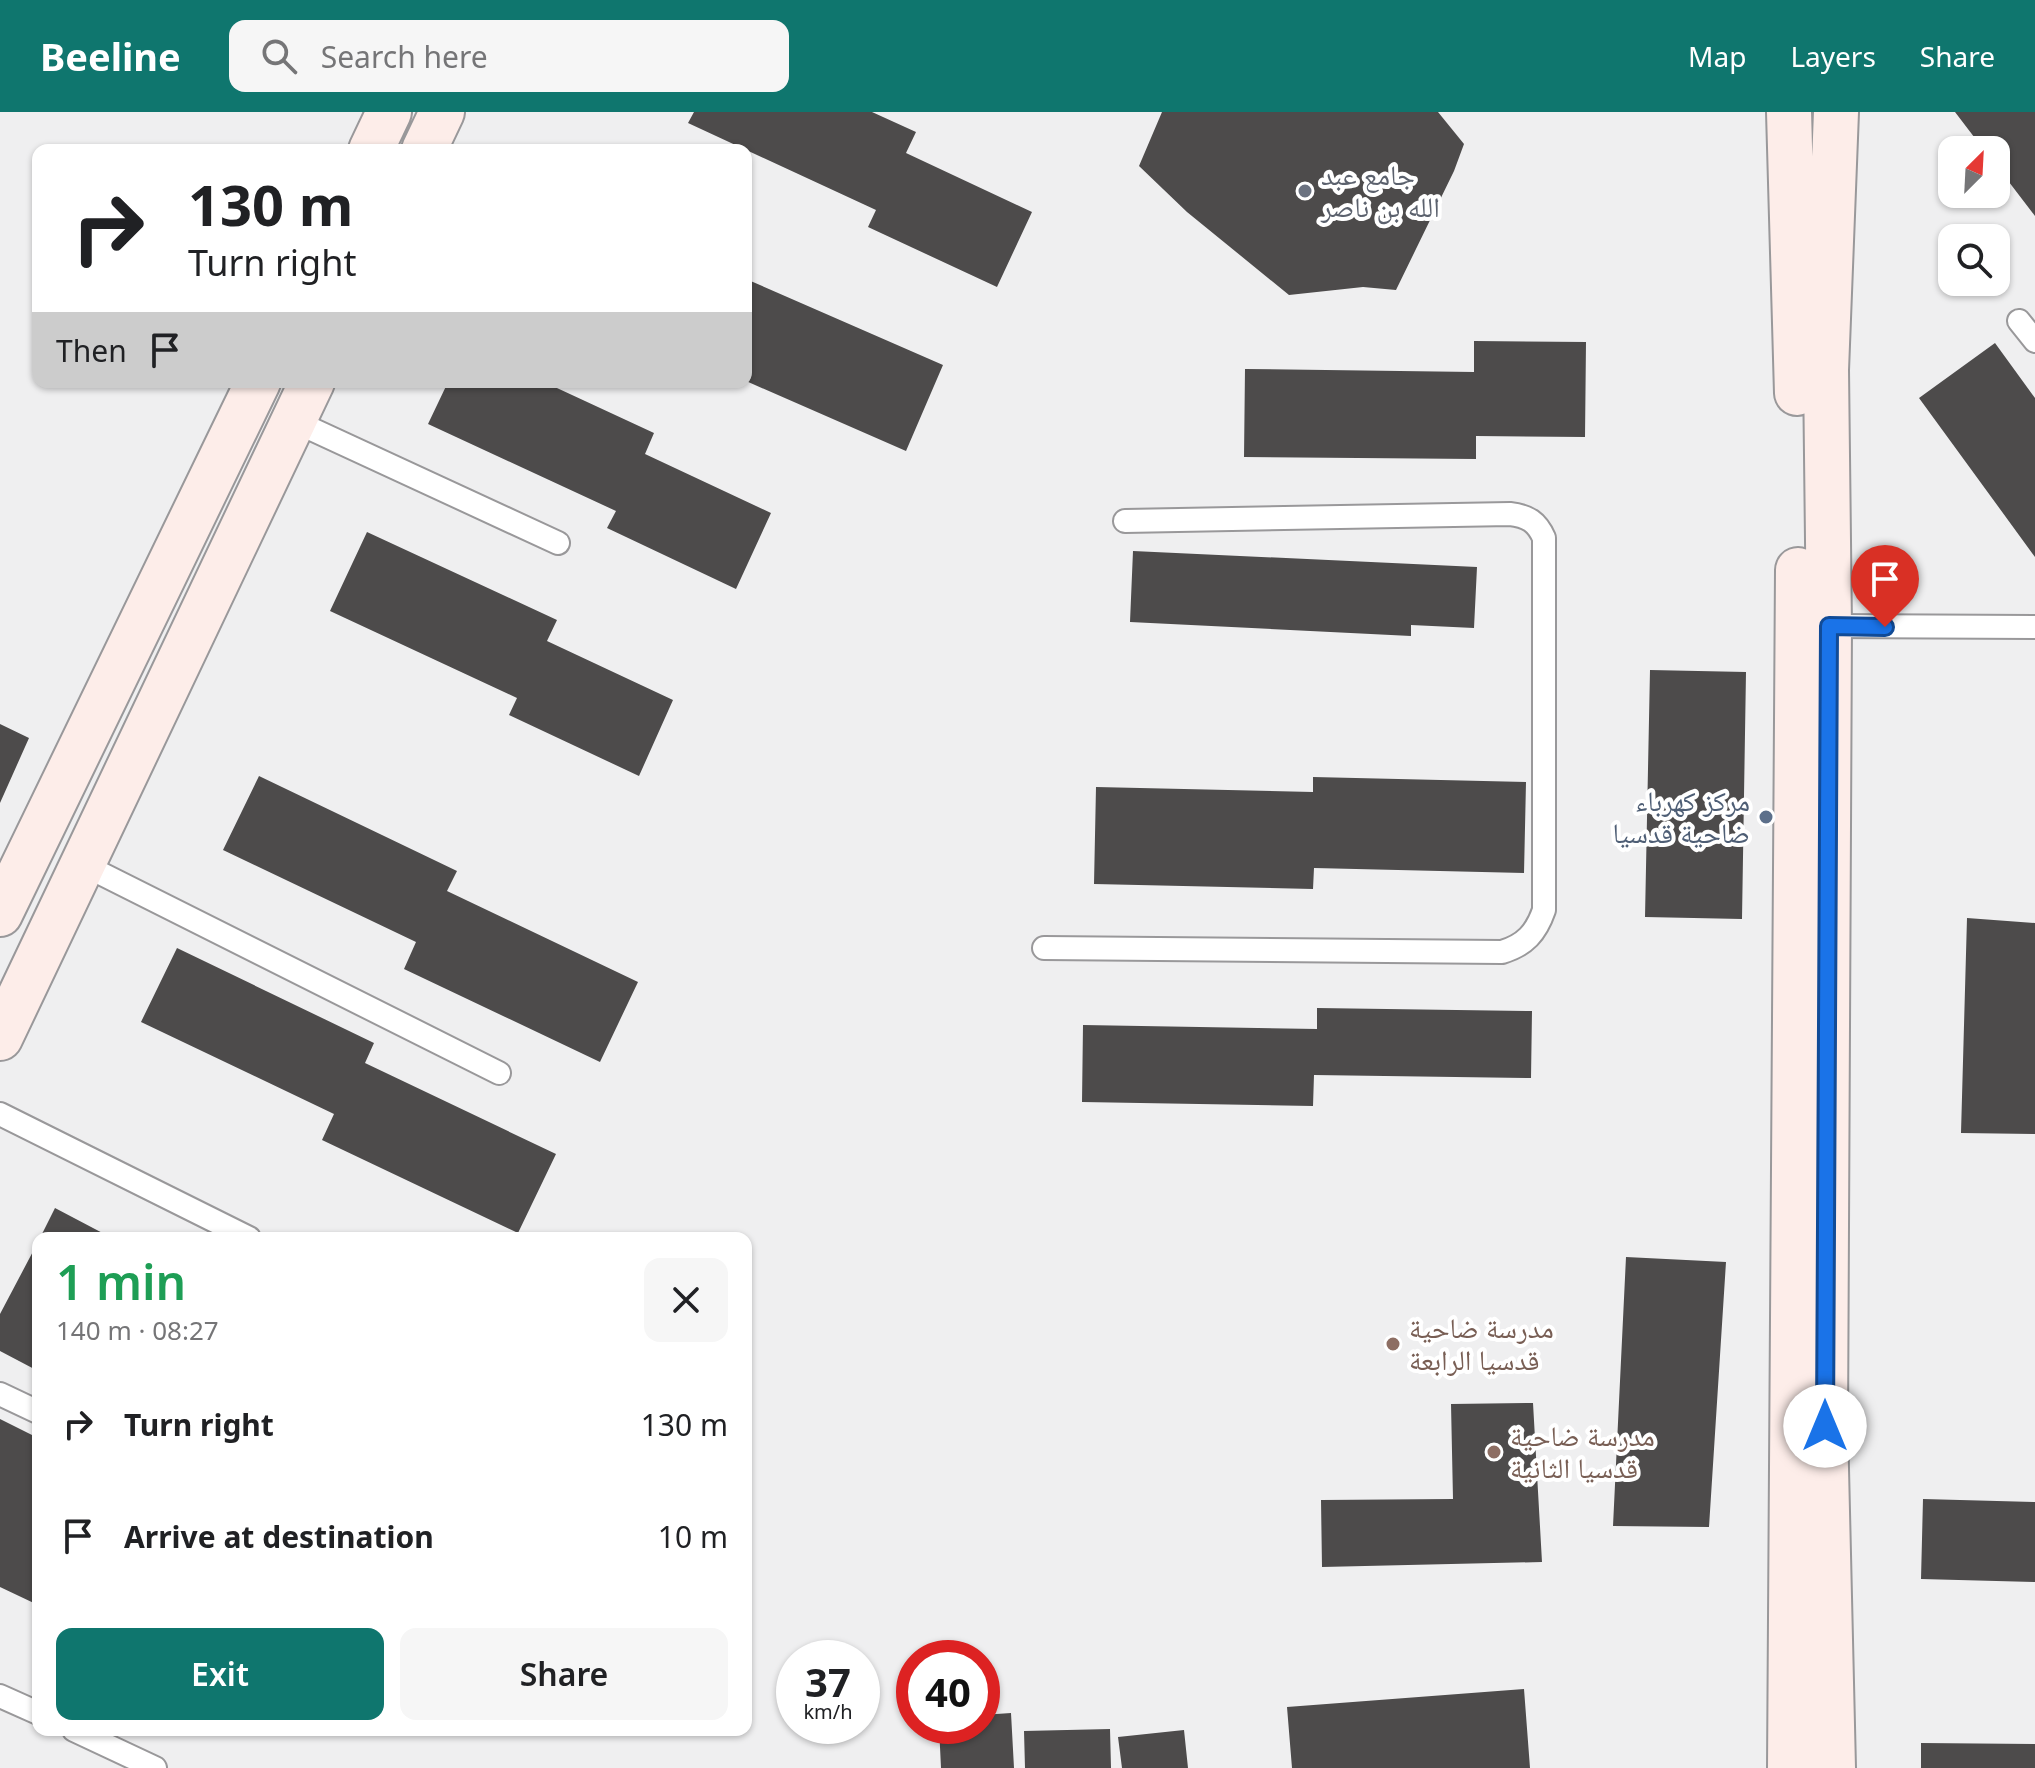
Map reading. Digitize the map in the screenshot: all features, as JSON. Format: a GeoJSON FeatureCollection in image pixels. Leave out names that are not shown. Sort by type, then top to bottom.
{"type":"FeatureCollection","features":[{"type":"Feature","properties":{"kind":"street"},"geometry":{"type":"LineString","coordinates":[[374,144],[389,112]]}},
{"type":"Feature","properties":{"kind":"street"},"geometry":{"type":"LineString","coordinates":[[427,144],[442,112]]}},
{"type":"Feature","properties":{"kind":"street"},"geometry":{"type":"LineString","coordinates":[[1789,112],[1811,370],[1813,627],[1811,1022],[1790,1768]]}},
{"type":"Feature","properties":{"kind":"street"},"geometry":{"type":"LineString","coordinates":[[1811,370],[1836,112]]}},
{"type":"Feature","properties":{"kind":"street"},"geometry":{"type":"LineString","coordinates":[[0,914],[255,388]]}},
{"type":"Feature","properties":{"kind":"street"},"geometry":{"type":"LineString","coordinates":[[0,1038],[309,388]]}},
{"type":"Feature","properties":{"kind":"street"},"geometry":{"type":"LineString","coordinates":[[1811,1022],[1833,1768]]}},
{"type":"Feature","properties":{"kind":"lane"},"geometry":{"type":"LineString","coordinates":[[2019,321],[2035,341]]}},
{"type":"Feature","properties":{"kind":"lane"},"geometry":{"type":"LineString","coordinates":[[294,421],[558,543]]}},
{"type":"Feature","properties":{"kind":"lane"},"geometry":{"type":"LineString","coordinates":[[1044,948],[1502,952],[1517,948],[1529,938],[1539,926],[1544,910],[1544,538],[1540,527],[1531,520],[1510,514],[1125,521]]}},
{"type":"Feature","properties":{"kind":"lane"},"geometry":{"type":"LineString","coordinates":[[1813,627],[2035,627]]}},
{"type":"Feature","properties":{"kind":"lane"},"geometry":{"type":"LineString","coordinates":[[82,864],[499,1073]]}},
{"type":"Feature","properties":{"kind":"lane"},"geometry":{"type":"LineString","coordinates":[[0,1114],[237,1232]]}},
{"type":"Feature","properties":{"kind":"lane"},"geometry":{"type":"LineString","coordinates":[[0,1394],[32,1409]]}},
{"type":"Feature","properties":{"kind":"lane"},"geometry":{"type":"LineString","coordinates":[[0,1696],[32,1710]]}},
{"type":"Feature","properties":{"kind":"lane"},"geometry":{"type":"LineString","coordinates":[[87,1736],[155,1768]]}},
{"type":"Feature","properties":{"kind":"building"},"geometry":{"type":"Polygon","coordinates":[[[694,112],[872,112],[916,132],[906,153],[1032,212],[997,287],[868,227],[876,210],[752,153],[752,144],[733,144],[688,123],[694,112]]]}},
{"type":"Feature","properties":{"kind":"building","name":"جامع عبد الله بن ناصر"},"geometry":{"type":"Polygon","coordinates":[[[1162,112],[1438,112],[1464,144],[1396,290],[1363,287],[1289,295],[1187,212],[1139,166],[1162,112]]]}},
{"type":"Feature","properties":{"kind":"building"},"geometry":{"type":"Polygon","coordinates":[[[1955,112],[2035,112],[2035,216],[2010,183],[2010,136],[1973,136],[1955,112]]]}},
{"type":"Feature","properties":{"kind":"building"},"geometry":{"type":"Polygon","coordinates":[[[752,282],[943,365],[906,451],[752,384],[752,282]]]}},
{"type":"Feature","properties":{"kind":"building"},"geometry":{"type":"Polygon","coordinates":[[[1474,341],[1586,342],[1585,437],[1476,436],[1476,459],[1244,457],[1245,369],[1474,372],[1474,341]]]}},
{"type":"Feature","properties":{"kind":"building"},"geometry":{"type":"Polygon","coordinates":[[[1995,343],[2035,398],[2035,557],[1919,398],[1995,343]]]}},
{"type":"Feature","properties":{"kind":"building"},"geometry":{"type":"Polygon","coordinates":[[[445,388],[557,388],[654,433],[645,454],[771,513],[736,589],[607,528],[616,511],[428,424],[445,388]]]}},
{"type":"Feature","properties":{"kind":"building"},"geometry":{"type":"Polygon","coordinates":[[[367,532],[557,620],[547,641],[673,700],[639,776],[509,715],[517,698],[330,611],[367,532]]]}},
{"type":"Feature","properties":{"kind":"building"},"geometry":{"type":"Polygon","coordinates":[[[1133,551],[1477,567],[1474,628],[1411,625],[1411,636],[1130,622],[1133,551]]]}},
{"type":"Feature","properties":{"kind":"building"},"geometry":{"type":"Polygon","coordinates":[[[1650,670],[1746,672],[1742,919],[1645,917],[1650,670]]]}},
{"type":"Feature","properties":{"kind":"building"},"geometry":{"type":"Polygon","coordinates":[[[0,724],[29,738],[0,803],[0,724]]]}},
{"type":"Feature","properties":{"kind":"building"},"geometry":{"type":"Polygon","coordinates":[[[259,776],[457,871],[447,891],[638,982],[600,1062],[404,969],[416,942],[223,850],[259,776]]]}},
{"type":"Feature","properties":{"kind":"building"},"geometry":{"type":"Polygon","coordinates":[[[1313,777],[1526,782],[1524,873],[1314,868],[1313,889],[1094,884],[1096,787],[1313,792],[1313,777]]]}},
{"type":"Feature","properties":{"kind":"building"},"geometry":{"type":"Polygon","coordinates":[[[1967,918],[2035,923],[2035,1134],[1961,1133],[1967,918]]]}},
{"type":"Feature","properties":{"kind":"building"},"geometry":{"type":"Polygon","coordinates":[[[177,948],[374,1043],[365,1063],[556,1154],[516,1232],[322,1140],[334,1114],[141,1022],[177,948]]]}},
{"type":"Feature","properties":{"kind":"building"},"geometry":{"type":"Polygon","coordinates":[[[1317,1008],[1532,1011],[1531,1078],[1314,1075],[1313,1106],[1082,1102],[1083,1025],[1317,1029],[1317,1008]]]}},
{"type":"Feature","properties":{"kind":"building"},"geometry":{"type":"Polygon","coordinates":[[[55,1208],[101,1232],[43,1232],[55,1208]]]}},
{"type":"Feature","properties":{"kind":"building"},"geometry":{"type":"Polygon","coordinates":[[[32,1253],[32,1368],[0,1351],[0,1314],[32,1253]]]}},
{"type":"Feature","properties":{"kind":"building"},"geometry":{"type":"Polygon","coordinates":[[[1626,1257],[1726,1262],[1709,1527],[1613,1526],[1626,1257]]]}},
{"type":"Feature","properties":{"kind":"building","name":"مدرسة ضاحية قدسيا الثانية"},"geometry":{"type":"Polygon","coordinates":[[[1533,1403],[1542,1562],[1322,1567],[1321,1500],[1453,1499],[1451,1404],[1533,1403]]]}},
{"type":"Feature","properties":{"kind":"building"},"geometry":{"type":"Polygon","coordinates":[[[0,1419],[32,1435],[32,1602],[0,1587],[0,1419]]]}},
{"type":"Feature","properties":{"kind":"building"},"geometry":{"type":"Polygon","coordinates":[[[1923,1499],[2035,1502],[2035,1582],[1921,1579],[1923,1499]]]}},
{"type":"Feature","properties":{"kind":"building"},"geometry":{"type":"Polygon","coordinates":[[[1524,1689],[1530,1768],[1292,1768],[1287,1707],[1524,1689]]]}},
{"type":"Feature","properties":{"kind":"building"},"geometry":{"type":"Polygon","coordinates":[[[1011,1713],[1014,1768],[941,1768],[940,1744],[1000,1744],[1000,1714],[1011,1713]]]}},
{"type":"Feature","properties":{"kind":"building"},"geometry":{"type":"Polygon","coordinates":[[[1110,1729],[1111,1768],[1025,1768],[1024,1731],[1110,1729]]]}},
{"type":"Feature","properties":{"kind":"building"},"geometry":{"type":"Polygon","coordinates":[[[1184,1730],[1188,1768],[1122,1768],[1118,1737],[1184,1730]]]}},
{"type":"Feature","properties":{"kind":"building"},"geometry":{"type":"Polygon","coordinates":[[[1921,1743],[2035,1744],[2035,1768],[1921,1768],[1921,1743]]]}},
{"type":"Feature","properties":{"kind":"place","name":"جامع عبد الله بن ناصر"},"geometry":{"type":"Point","coordinates":[1305,191]}},
{"type":"Feature","properties":{"kind":"place","name":"مركز كهرباء ضاحية قدسيا"},"geometry":{"type":"Point","coordinates":[1766,817]}},
{"type":"Feature","properties":{"kind":"place","name":"مدرسة ضاحية قدسيا الرابعة"},"geometry":{"type":"Point","coordinates":[1393,1344]}},
{"type":"Feature","properties":{"kind":"place","name":"مدرسة ضاحية قدسيا الثانية"},"geometry":{"type":"Point","coordinates":[1494,1452]}},
{"type":"Feature","properties":{"kind":"route"},"geometry":{"type":"LineString","coordinates":[[1825,1426],[1829,626],[1885,627]]}}]}
